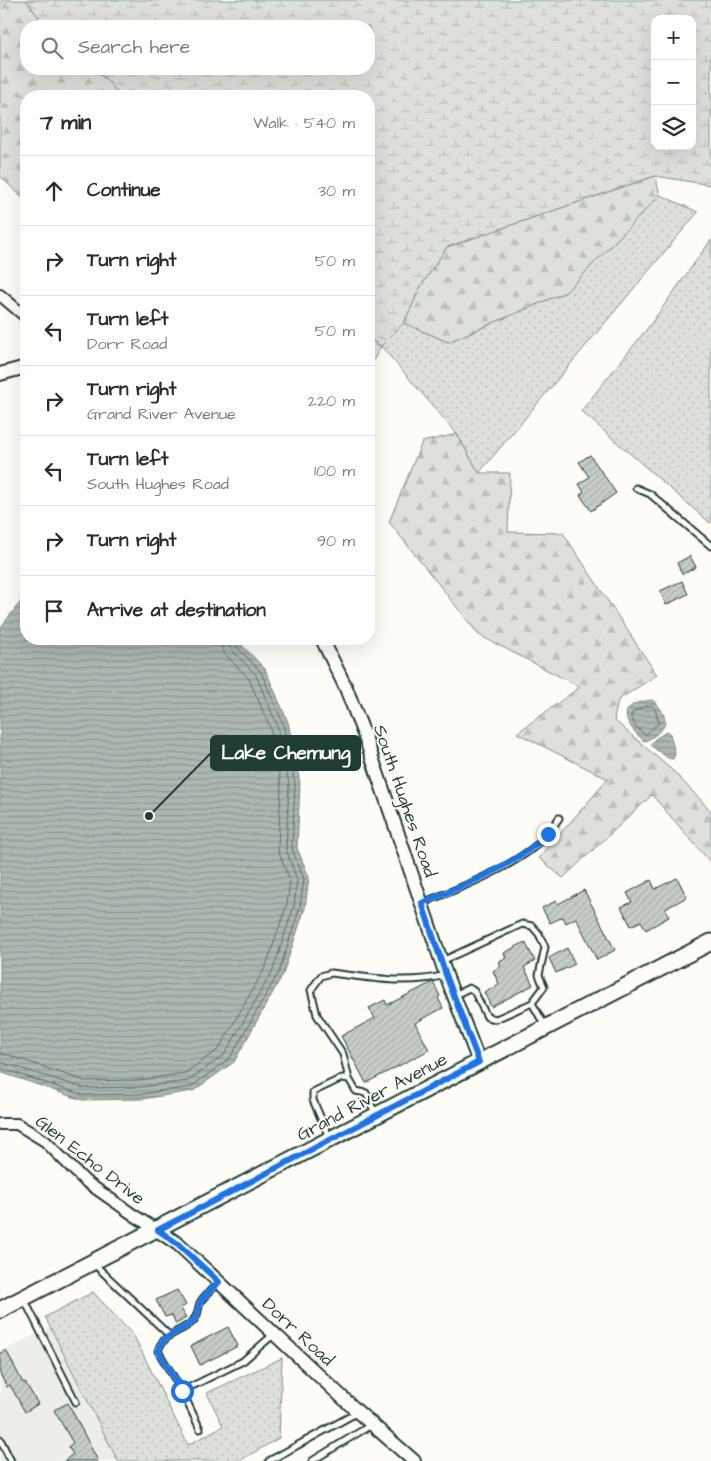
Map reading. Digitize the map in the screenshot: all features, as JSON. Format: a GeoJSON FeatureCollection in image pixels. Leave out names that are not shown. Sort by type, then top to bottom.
{"type":"FeatureCollection","features":[{"type":"Feature","properties":{"kind":"main road","name":"Grand River Avenue"},"geometry":{"type":"LineString","coordinates":[[0,1310],[158,1230],[711,942]]}},
{"type":"Feature","properties":{"kind":"street"},"geometry":{"type":"LineString","coordinates":[[0,295],[20,312]]}},
{"type":"Feature","properties":{"kind":"street"},"geometry":{"type":"LineString","coordinates":[[0,374],[20,368]]}},
{"type":"Feature","properties":{"kind":"street","name":"South Hughes Road"},"geometry":{"type":"LineString","coordinates":[[325,645],[346,688],[365,737],[441,961],[479,1062]]}},
{"type":"Feature","properties":{"kind":"street","name":"Glen Echo Drive"},"geometry":{"type":"LineString","coordinates":[[0,1124],[17,1124],[45,1141],[85,1181],[134,1216],[158,1230]]}},
{"type":"Feature","properties":{"kind":"street","name":"Dorr Road"},"geometry":{"type":"LineString","coordinates":[[158,1230],[178,1244],[358,1412],[414,1461]]}},
{"type":"Feature","properties":{"kind":"lane"},"geometry":{"type":"LineString","coordinates":[[636,488],[650,494],[711,546]]}},
{"type":"Feature","properties":{"kind":"lane"},"geometry":{"type":"LineString","coordinates":[[422,903],[459,888],[522,855],[548,834],[559,818]]}},
{"type":"Feature","properties":{"kind":"lane"},"geometry":{"type":"LineString","coordinates":[[441,961],[522,924],[532,926],[539,934],[545,947],[540,974],[544,987],[532,1003],[496,1020],[487,1017],[474,991],[469,988],[453,995]]}},
{"type":"Feature","properties":{"kind":"lane"},"geometry":{"type":"LineString","coordinates":[[376,1116],[366,1093],[356,1091],[349,1079],[343,1054],[316,1015],[311,990],[321,976],[331,973],[402,981],[430,979],[446,975]]}},
{"type":"Feature","properties":{"kind":"lane"},"geometry":{"type":"LineString","coordinates":[[532,1003],[546,1027]]}},
{"type":"Feature","properties":{"kind":"lane"},"geometry":{"type":"LineString","coordinates":[[330,1140],[313,1100],[313,1092],[342,1078],[349,1079]]}},
{"type":"Feature","properties":{"kind":"lane"},"geometry":{"type":"LineString","coordinates":[[93,1263],[170,1334]]}},
{"type":"Feature","properties":{"kind":"lane"},"geometry":{"type":"LineString","coordinates":[[200,1430],[182,1391],[158,1351],[160,1344],[170,1334],[191,1323],[198,1314],[201,1301],[219,1282]]}},
{"type":"Feature","properties":{"kind":"lane"},"geometry":{"type":"LineString","coordinates":[[23,1298],[76,1402]]}},
{"type":"Feature","properties":{"kind":"lane"},"geometry":{"type":"LineString","coordinates":[[182,1391],[243,1361],[275,1334]]}},
{"type":"Feature","properties":{"kind":"lane"},"geometry":{"type":"LineString","coordinates":[[269,1461],[358,1412]]}},
{"type":"Feature","properties":{"kind":"lane"},"geometry":{"type":"LineString","coordinates":[[312,1461],[372,1424]]}},
{"type":"Feature","properties":{"kind":"lane"},"geometry":{"type":"LineString","coordinates":[[0,1439],[11,1461]]}},
{"type":"Feature","properties":{"kind":"shaded area"},"geometry":{"type":"Polygon","coordinates":[[[52,1326],[122,1461],[0,1461],[0,1353],[52,1326]]]}},
{"type":"Feature","properties":{"kind":"green space"},"geometry":{"type":"Polygon","coordinates":[[[2,0],[26,0],[41,20],[20,20],[20,75],[100,75],[115,90],[20,90],[20,195],[0,176],[0,6],[2,0]]]}},
{"type":"Feature","properties":{"kind":"green space"},"geometry":{"type":"Polygon","coordinates":[[[26,0],[711,0],[711,185],[655,176],[447,247],[421,286],[404,323],[381,346],[375,342],[375,90],[115,90],[100,75],[375,75],[375,20],[41,20],[26,0]]]}},
{"type":"Feature","properties":{"kind":"green space"},"geometry":{"type":"Polygon","coordinates":[[[655,176],[660,195],[566,292],[448,342],[404,323],[421,286],[447,247],[655,176]]]}},
{"type":"Feature","properties":{"kind":"green space"},"geometry":{"type":"Polygon","coordinates":[[[660,195],[698,212],[479,473],[457,434],[381,346],[404,323],[448,342],[566,292],[660,195]]]}},
{"type":"Feature","properties":{"kind":"green space"},"geometry":{"type":"Polygon","coordinates":[[[711,240],[710,523],[581,411],[650,325],[711,240]]]}},
{"type":"Feature","properties":{"kind":"green space"},"geometry":{"type":"Polygon","coordinates":[[[375,342],[381,346],[375,357],[375,342]]]}},
{"type":"Feature","properties":{"kind":"green space"},"geometry":{"type":"Polygon","coordinates":[[[457,434],[479,473],[510,473],[508,532],[563,533],[657,675],[618,700],[614,720],[674,772],[711,811],[711,863],[652,795],[563,878],[539,858],[608,779],[517,733],[580,687],[479,635],[389,522],[422,442],[457,434]]]}},
{"type":"Feature","properties":{"kind":"green space"},"geometry":{"type":"Polygon","coordinates":[[[93,1292],[134,1336],[188,1445],[223,1426],[207,1393],[282,1358],[279,1438],[239,1461],[118,1461],[45,1317],[93,1292]]]}},
{"type":"Feature","properties":{"kind":"water"},"geometry":{"type":"Polygon","coordinates":[[[20,603],[20,645],[242,645],[265,669],[288,722],[300,783],[297,848],[309,877],[305,908],[283,974],[234,1062],[193,1091],[142,1099],[82,1100],[0,1072],[0,628],[20,603]]]}},
{"type":"Feature","properties":{"kind":"water"},"geometry":{"type":"Polygon","coordinates":[[[652,700],[662,712],[665,723],[657,733],[644,741],[631,727],[626,714],[632,705],[652,700]]]}},
{"type":"Feature","properties":{"kind":"water"},"geometry":{"type":"Polygon","coordinates":[[[668,731],[675,754],[673,759],[668,758],[650,745],[655,739],[668,731]]]}},
{"type":"Feature","properties":{"kind":"building"},"geometry":{"type":"Polygon","coordinates":[[[590,455],[616,493],[591,511],[580,495],[584,492],[579,484],[589,477],[579,462],[590,455]]]}},
{"type":"Feature","properties":{"kind":"building"},"geometry":{"type":"Polygon","coordinates":[[[690,556],[696,567],[682,574],[677,563],[690,556]]]}},
{"type":"Feature","properties":{"kind":"building"},"geometry":{"type":"Polygon","coordinates":[[[682,581],[688,594],[666,605],[660,591],[682,581]]]}},
{"type":"Feature","properties":{"kind":"building"},"geometry":{"type":"Polygon","coordinates":[[[677,878],[687,897],[665,909],[669,917],[646,930],[641,921],[631,926],[621,907],[632,902],[627,893],[651,880],[655,889],[677,878]]]}},
{"type":"Feature","properties":{"kind":"building"},"geometry":{"type":"Polygon","coordinates":[[[584,890],[615,950],[597,960],[576,918],[566,923],[563,917],[550,923],[542,908],[556,901],[558,904],[584,890]]]}},
{"type":"Feature","properties":{"kind":"building"},"geometry":{"type":"Polygon","coordinates":[[[525,942],[535,961],[524,967],[533,985],[491,1007],[484,992],[499,984],[493,971],[501,966],[499,961],[506,958],[504,953],[525,942]]]}},
{"type":"Feature","properties":{"kind":"building"},"geometry":{"type":"Polygon","coordinates":[[[567,948],[575,964],[556,973],[549,958],[567,948]]]}},
{"type":"Feature","properties":{"kind":"building"},"geometry":{"type":"Polygon","coordinates":[[[433,982],[440,996],[438,998],[443,1008],[415,1023],[429,1050],[366,1083],[341,1036],[375,1018],[369,1008],[385,1000],[387,1005],[433,982]]]}},
{"type":"Feature","properties":{"kind":"building"},"geometry":{"type":"Polygon","coordinates":[[[177,1290],[186,1305],[181,1308],[186,1318],[176,1324],[172,1315],[165,1317],[156,1300],[177,1290]]]}},
{"type":"Feature","properties":{"kind":"building"},"geometry":{"type":"Polygon","coordinates":[[[228,1327],[238,1346],[200,1365],[191,1346],[228,1327]]]}},
{"type":"Feature","properties":{"kind":"building"},"geometry":{"type":"Polygon","coordinates":[[[6,1350],[23,1383],[25,1382],[38,1404],[25,1412],[10,1385],[7,1387],[0,1374],[0,1353],[6,1350]]]}},
{"type":"Feature","properties":{"kind":"building"},"geometry":{"type":"Polygon","coordinates":[[[68,1403],[98,1461],[64,1461],[73,1454],[68,1447],[73,1443],[54,1410],[68,1403]]]}},
{"type":"Feature","properties":{"kind":"place","name":"Lake Chemung"},"geometry":{"type":"Point","coordinates":[149,816]}},
{"type":"Feature","properties":{"kind":"route"},"geometry":{"type":"LineString","coordinates":[[182,1391],[158,1351],[160,1344],[170,1334],[191,1323],[198,1314],[201,1301],[219,1282],[178,1244],[158,1230],[479,1062],[446,975],[422,903],[459,888],[522,855],[548,834]]}}]}
